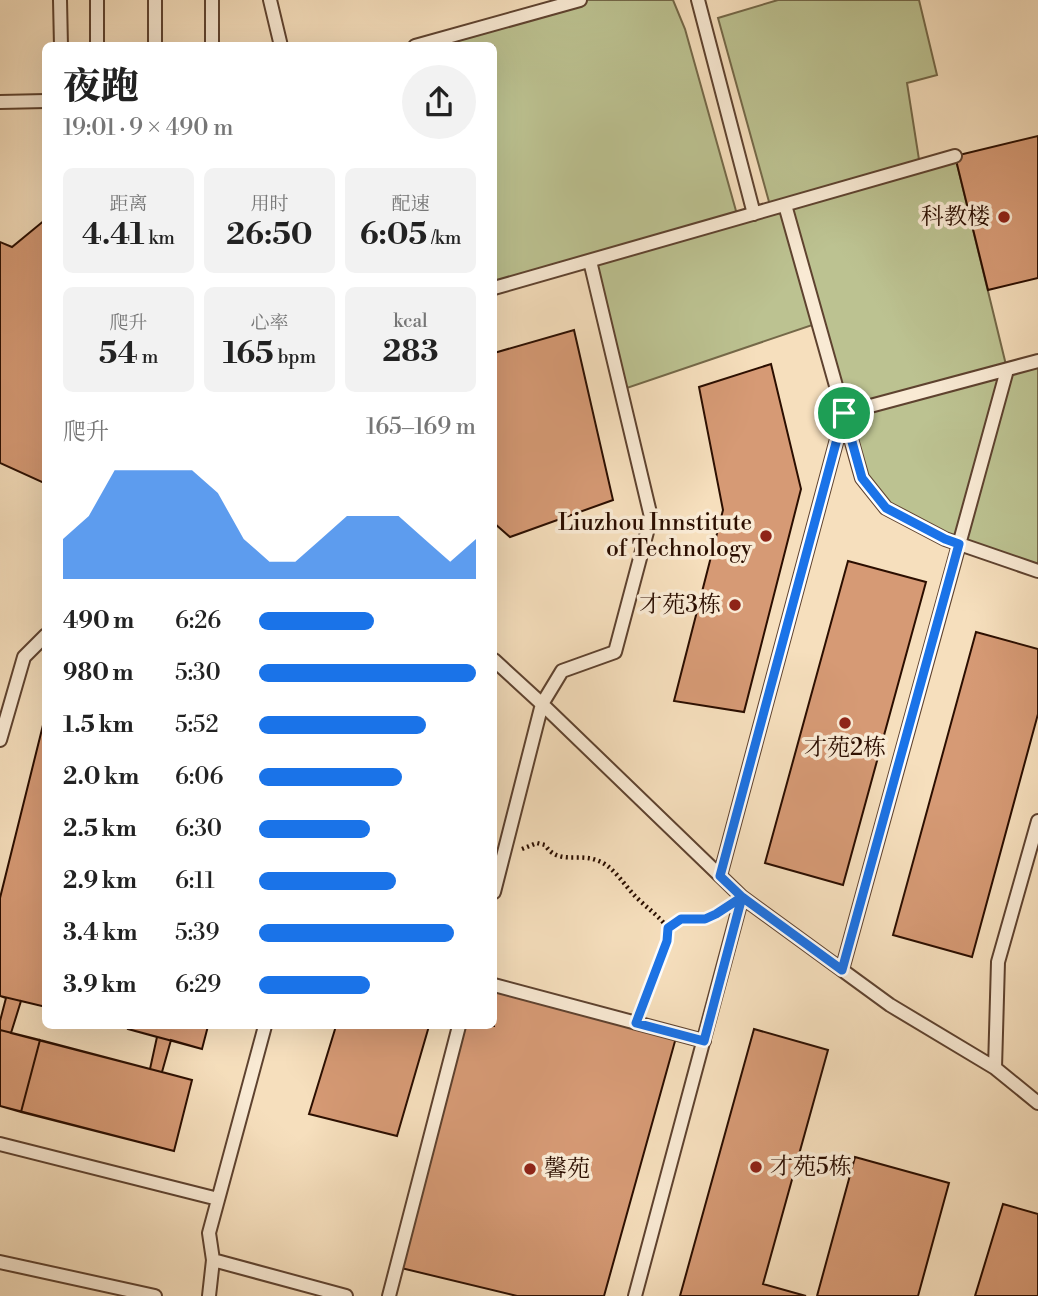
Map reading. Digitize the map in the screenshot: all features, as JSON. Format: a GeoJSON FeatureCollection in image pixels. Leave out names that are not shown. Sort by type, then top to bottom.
{"type":"FeatureCollection","features":[{"type":"Feature","properties":{"kind":"lane"},"geometry":{"type":"LineString","coordinates":[[60,0],[61,42]]}},
{"type":"Feature","properties":{"kind":"lane"},"geometry":{"type":"LineString","coordinates":[[97,0],[97,42]]}},
{"type":"Feature","properties":{"kind":"lane"},"geometry":{"type":"LineString","coordinates":[[155,0],[155,42]]}},
{"type":"Feature","properties":{"kind":"lane"},"geometry":{"type":"LineString","coordinates":[[212,0],[212,42]]}},
{"type":"Feature","properties":{"kind":"lane"},"geometry":{"type":"LineString","coordinates":[[270,0],[280,42]]}},
{"type":"Feature","properties":{"kind":"lane"},"geometry":{"type":"LineString","coordinates":[[429,42],[580,0]]}},
{"type":"Feature","properties":{"kind":"lane"},"geometry":{"type":"LineString","coordinates":[[698,0],[754,214]]}},
{"type":"Feature","properties":{"kind":"lane"},"geometry":{"type":"LineString","coordinates":[[0,102],[42,101]]}},
{"type":"Feature","properties":{"kind":"lane"},"geometry":{"type":"LineString","coordinates":[[497,287],[955,156]]}},
{"type":"Feature","properties":{"kind":"lane"},"geometry":{"type":"LineString","coordinates":[[785,205],[862,478],[886,508],[945,539],[1038,571]]}},
{"type":"Feature","properties":{"kind":"lane"},"geometry":{"type":"LineString","coordinates":[[497,880],[542,704],[562,671],[615,652],[651,517],[590,261]]}},
{"type":"Feature","properties":{"kind":"lane"},"geometry":{"type":"LineString","coordinates":[[844,413],[1038,361]]}},
{"type":"Feature","properties":{"kind":"lane"},"geometry":{"type":"LineString","coordinates":[[842,970],[1007,370]]}},
{"type":"Feature","properties":{"kind":"lane"},"geometry":{"type":"LineString","coordinates":[[720,876],[844,413]]}},
{"type":"Feature","properties":{"kind":"lane"},"geometry":{"type":"LineString","coordinates":[[0,740],[24,657],[42,639]]}},
{"type":"Feature","properties":{"kind":"lane"},"geometry":{"type":"LineString","coordinates":[[497,663],[742,897],[890,1005],[995,1068],[1038,1102]]}},
{"type":"Feature","properties":{"kind":"lane"},"geometry":{"type":"LineString","coordinates":[[995,1068],[998,961],[1038,821]]}},
{"type":"Feature","properties":{"kind":"lane"},"geometry":{"type":"LineString","coordinates":[[635,1296],[742,897]]}},
{"type":"Feature","properties":{"kind":"lane"},"geometry":{"type":"LineString","coordinates":[[497,986],[704,1041]]}},
{"type":"Feature","properties":{"kind":"lane"},"geometry":{"type":"LineString","coordinates":[[209,1296],[213,1261],[209,1233],[264,1029]]}},
{"type":"Feature","properties":{"kind":"lane"},"geometry":{"type":"LineString","coordinates":[[389,1296],[458,1029]]}},
{"type":"Feature","properties":{"kind":"lane"},"geometry":{"type":"LineString","coordinates":[[0,1144],[218,1199]]}},
{"type":"Feature","properties":{"kind":"lane"},"geometry":{"type":"LineString","coordinates":[[213,1261],[346,1296]]}},
{"type":"Feature","properties":{"kind":"lane"},"geometry":{"type":"LineString","coordinates":[[0,1262],[155,1296]]}},
{"type":"Feature","properties":{"kind":"path"},"geometry":{"type":"LineString","coordinates":[[505,849],[525,849],[537,843],[545,845],[549,852],[562,858],[580,856],[598,860],[660,917],[668,928],[667,941],[636,1023]]}},
{"type":"Feature","properties":{"kind":"path"},"geometry":{"type":"LineString","coordinates":[[668,928],[681,919],[705,919],[742,897]]}},
{"type":"Feature","properties":{"kind":"green space"},"geometry":{"type":"Polygon","coordinates":[[[580,0],[673,0],[685,29],[738,218],[771,209],[718,18],[778,0],[919,0],[937,75],[907,83],[920,166],[955,156],[1007,369],[1038,361],[1038,571],[1022,567],[886,508],[862,478],[818,323],[621,390],[589,261],[497,287],[497,42],[429,42],[580,0]]]}},
{"type":"Feature","properties":{"kind":"building","name":"科教楼"},"geometry":{"type":"Polygon","coordinates":[[[1038,136],[1038,278],[988,290],[955,156],[1038,136]]]}},
{"type":"Feature","properties":{"kind":"building"},"geometry":{"type":"Polygon","coordinates":[[[42,222],[42,482],[0,463],[0,242],[12,247],[42,222]]]}},
{"type":"Feature","properties":{"kind":"building"},"geometry":{"type":"Polygon","coordinates":[[[574,330],[613,500],[510,537],[497,526],[497,352],[574,330]]]}},
{"type":"Feature","properties":{"kind":"building","name":"才苑3栋"},"geometry":{"type":"Polygon","coordinates":[[[771,364],[801,489],[744,712],[674,701],[723,510],[699,387],[771,364]]]}},
{"type":"Feature","properties":{"kind":"building","name":"才苑2栋"},"geometry":{"type":"Polygon","coordinates":[[[848,561],[926,582],[843,885],[765,863],[848,561]]]}},
{"type":"Feature","properties":{"kind":"building"},"geometry":{"type":"Polygon","coordinates":[[[976,632],[1038,649],[1038,714],[972,957],[893,935],[976,632]]]}},
{"type":"Feature","properties":{"kind":"building"},"geometry":{"type":"Polygon","coordinates":[[[42,729],[42,1006],[21,1001],[11,1033],[150,1069],[157,1037],[128,1029],[207,1029],[202,1049],[171,1040],[162,1072],[192,1080],[174,1151],[0,1106],[0,1021],[6,998],[0,996],[0,898],[42,729]]]}},
{"type":"Feature","properties":{"kind":"building"},"geometry":{"type":"Polygon","coordinates":[[[42,729],[42,1006],[0,996],[0,898],[42,729]]]}},
{"type":"Feature","properties":{"kind":"building","name":"馨苑"},"geometry":{"type":"Polygon","coordinates":[[[497,986],[677,1034],[604,1296],[517,1296],[397,1267],[458,1029],[497,1029],[497,986]]]}},
{"type":"Feature","properties":{"kind":"building"},"geometry":{"type":"Polygon","coordinates":[[[128,1029],[207,1029],[202,1049],[128,1029]]]}},
{"type":"Feature","properties":{"kind":"building"},"geometry":{"type":"Polygon","coordinates":[[[335,1029],[428,1029],[397,1136],[309,1114],[335,1029]]]}},
{"type":"Feature","properties":{"kind":"building","name":"才苑5栋"},"geometry":{"type":"Polygon","coordinates":[[[754,1029],[828,1050],[763,1284],[806,1296],[680,1296],[754,1029]]]}},
{"type":"Feature","properties":{"kind":"building"},"geometry":{"type":"Polygon","coordinates":[[[0,1030],[40,1040],[21,1112],[0,1106],[0,1030]]]}},
{"type":"Feature","properties":{"kind":"building"},"geometry":{"type":"Polygon","coordinates":[[[40,1040],[192,1080],[174,1151],[21,1112],[40,1040]]]}},
{"type":"Feature","properties":{"kind":"building","name":"才苑5栋"},"geometry":{"type":"Polygon","coordinates":[[[855,1157],[949,1183],[918,1296],[817,1296],[855,1157]]]}},
{"type":"Feature","properties":{"kind":"building"},"geometry":{"type":"Polygon","coordinates":[[[1003,1204],[1038,1214],[1038,1296],[975,1296],[1003,1204]]]}},
{"type":"Feature","properties":{"kind":"place","name":"科教楼"},"geometry":{"type":"Point","coordinates":[1004,217]}},
{"type":"Feature","properties":{"kind":"place","name":"Liuzhou Innstitute of Technology"},"geometry":{"type":"Point","coordinates":[766,536]}},
{"type":"Feature","properties":{"kind":"place","name":"才苑3栋"},"geometry":{"type":"Point","coordinates":[735,605]}},
{"type":"Feature","properties":{"kind":"place","name":"才苑2栋"},"geometry":{"type":"Point","coordinates":[845,723]}},
{"type":"Feature","properties":{"kind":"place","name":"才苑5栋"},"geometry":{"type":"Point","coordinates":[756,1167]}},
{"type":"Feature","properties":{"kind":"place","name":"馨苑"},"geometry":{"type":"Point","coordinates":[530,1169]}},
{"type":"Feature","properties":{"kind":"route"},"geometry":{"type":"LineString","coordinates":[[844,413],[720,876],[742,897],[705,919],[681,919],[668,928],[667,941],[636,1023],[704,1041],[742,897],[842,970],[959,544],[886,508],[862,478],[844,413]]}}]}
